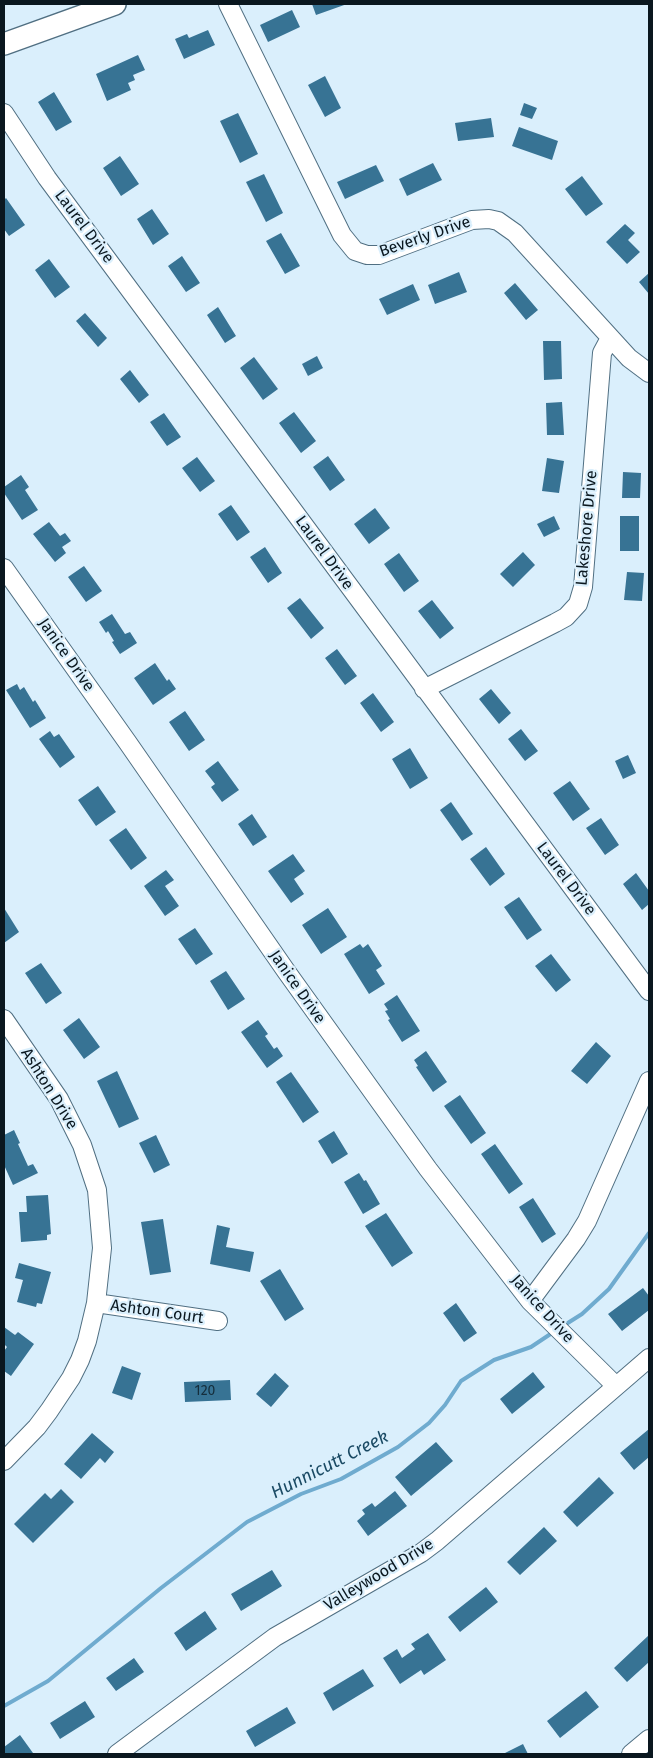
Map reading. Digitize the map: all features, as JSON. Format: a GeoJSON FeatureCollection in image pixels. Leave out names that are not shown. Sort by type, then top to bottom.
{"type":"FeatureCollection","features":[{"type":"Feature","properties":{"kind":"main road"},"geometry":{"type":"LineString","coordinates":[[4,44],[115,4]]}},
{"type":"Feature","properties":{"kind":"street","name":"Beverly Drive"},"geometry":{"type":"LineString","coordinates":[[228,4],[342,236],[355,251],[367,256],[379,255],[472,220],[490,219],[498,221],[514,233],[629,358],[649,373]]}},
{"type":"Feature","properties":{"kind":"street","name":"Laurel Drive"},"geometry":{"type":"LineString","coordinates":[[4,113],[47,178],[649,991]]}},
{"type":"Feature","properties":{"kind":"street","name":"Lakeshore Drive"},"geometry":{"type":"LineString","coordinates":[[424,689],[566,617],[578,604],[582,588],[602,353],[610,338]]}},
{"type":"Feature","properties":{"kind":"street","name":"Janice Drive"},"geometry":{"type":"LineString","coordinates":[[4,568],[334,1040],[428,1169],[530,1301],[616,1386]]}},
{"type":"Feature","properties":{"kind":"street","name":"Ashton Drive"},"geometry":{"type":"LineString","coordinates":[[4,1019],[59,1099],[73,1124],[90,1166],[97,1190],[102,1228],[102,1248],[96,1303],[87,1341],[71,1378],[36,1427],[4,1461]]}},
{"type":"Feature","properties":{"kind":"street"},"geometry":{"type":"LineString","coordinates":[[530,1301],[587,1221],[649,1081]]}},
{"type":"Feature","properties":{"kind":"street","name":"Ashton Court"},"geometry":{"type":"LineString","coordinates":[[96,1303],[218,1321]]}},
{"type":"Feature","properties":{"kind":"street","name":"Valleywood Drive"},"geometry":{"type":"LineString","coordinates":[[117,1754],[275,1637],[421,1553],[649,1358]]}},
{"type":"Feature","properties":{"kind":"street"},"geometry":{"type":"LineString","coordinates":[[631,1754],[649,1739]]}},
{"type":"Feature","properties":{"kind":"building"},"geometry":{"type":"Polygon","coordinates":[[[312,4],[347,4],[316,15],[312,4]]]}},
{"type":"Feature","properties":{"kind":"building"},"geometry":{"type":"Polygon","coordinates":[[[292,10],[300,27],[268,42],[260,25],[292,10]]]}},
{"type":"Feature","properties":{"kind":"building"},"geometry":{"type":"Polygon","coordinates":[[[208,30],[215,45],[184,59],[175,39],[187,34],[189,38],[208,30]]]}},
{"type":"Feature","properties":{"kind":"building"},"geometry":{"type":"Polygon","coordinates":[[[138,55],[145,70],[133,75],[135,80],[128,83],[131,90],[107,101],[96,74],[138,55]]]}},
{"type":"Feature","properties":{"kind":"building"},"geometry":{"type":"Polygon","coordinates":[[[325,76],[341,108],[325,117],[308,85],[325,76]]]}},
{"type":"Feature","properties":{"kind":"building"},"geometry":{"type":"Polygon","coordinates":[[[54,92],[72,122],[56,131],[38,102],[54,92]]]}},
{"type":"Feature","properties":{"kind":"building"},"geometry":{"type":"Polygon","coordinates":[[[524,103],[537,108],[532,119],[520,115],[524,103]]]}},
{"type":"Feature","properties":{"kind":"building"},"geometry":{"type":"Polygon","coordinates":[[[238,113],[258,154],[240,163],[220,121],[238,113]]]}},
{"type":"Feature","properties":{"kind":"building"},"geometry":{"type":"Polygon","coordinates":[[[491,118],[494,137],[458,141],[455,123],[491,118]]]}},
{"type":"Feature","properties":{"kind":"building"},"geometry":{"type":"Polygon","coordinates":[[[519,127],[558,141],[552,160],[512,146],[519,127]]]}},
{"type":"Feature","properties":{"kind":"building"},"geometry":{"type":"Polygon","coordinates":[[[120,156],[139,184],[121,196],[103,168],[120,156]]]}},
{"type":"Feature","properties":{"kind":"building"},"geometry":{"type":"Polygon","coordinates":[[[433,163],[442,180],[407,196],[399,179],[433,163]]]}},
{"type":"Feature","properties":{"kind":"building"},"geometry":{"type":"Polygon","coordinates":[[[376,165],[384,181],[345,199],[337,182],[376,165]]]}},
{"type":"Feature","properties":{"kind":"building"},"geometry":{"type":"Polygon","coordinates":[[[264,174],[283,213],[266,222],[246,182],[264,174]]]}},
{"type":"Feature","properties":{"kind":"building"},"geometry":{"type":"Polygon","coordinates":[[[582,176],[603,204],[586,216],[565,189],[582,176]]]}},
{"type":"Feature","properties":{"kind":"building"},"geometry":{"type":"Polygon","coordinates":[[[6,198],[25,225],[9,236],[4,229],[4,200],[6,198]]]}},
{"type":"Feature","properties":{"kind":"building"},"geometry":{"type":"Polygon","coordinates":[[[152,209],[169,234],[153,245],[137,219],[152,209]]]}},
{"type":"Feature","properties":{"kind":"building"},"geometry":{"type":"Polygon","coordinates":[[[625,224],[635,233],[628,240],[640,252],[627,264],[606,242],[625,224]]]}},
{"type":"Feature","properties":{"kind":"building"},"geometry":{"type":"Polygon","coordinates":[[[281,233],[300,266],[285,274],[266,241],[281,233]]]}},
{"type":"Feature","properties":{"kind":"building"},"geometry":{"type":"Polygon","coordinates":[[[182,256],[200,283],[186,292],[168,266],[182,256]]]}},
{"type":"Feature","properties":{"kind":"building"},"geometry":{"type":"Polygon","coordinates":[[[49,259],[70,287],[55,298],[35,270],[49,259]]]}},
{"type":"Feature","properties":{"kind":"building"},"geometry":{"type":"Polygon","coordinates":[[[459,272],[467,292],[435,304],[428,285],[459,272]]]}},
{"type":"Feature","properties":{"kind":"building"},"geometry":{"type":"Polygon","coordinates":[[[649,273],[649,294],[639,282],[649,273]]]}},
{"type":"Feature","properties":{"kind":"building"},"geometry":{"type":"Polygon","coordinates":[[[515,283],[538,310],[526,320],[504,293],[515,283]]]}},
{"type":"Feature","properties":{"kind":"building"},"geometry":{"type":"Polygon","coordinates":[[[413,284],[420,300],[387,315],[379,299],[413,284]]]}},
{"type":"Feature","properties":{"kind":"building"},"geometry":{"type":"Polygon","coordinates":[[[218,307],[236,336],[225,343],[207,315],[218,307]]]}},
{"type":"Feature","properties":{"kind":"building"},"geometry":{"type":"Polygon","coordinates":[[[85,313],[107,338],[98,347],[76,321],[85,313]]]}},
{"type":"Feature","properties":{"kind":"building"},"geometry":{"type":"Polygon","coordinates":[[[543,341],[561,341],[562,379],[544,380],[543,341]]]}},
{"type":"Feature","properties":{"kind":"building"},"geometry":{"type":"Polygon","coordinates":[[[317,356],[323,368],[308,376],[302,364],[317,356]]]}},
{"type":"Feature","properties":{"kind":"building"},"geometry":{"type":"Polygon","coordinates":[[[254,357],[278,389],[263,400],[240,368],[254,357]]]}},
{"type":"Feature","properties":{"kind":"building"},"geometry":{"type":"Polygon","coordinates":[[[130,370],[149,395],[139,403],[120,379],[130,370]]]}},
{"type":"Feature","properties":{"kind":"building"},"geometry":{"type":"Polygon","coordinates":[[[562,402],[564,435],[547,435],[546,403],[562,402]]]}},
{"type":"Feature","properties":{"kind":"building"},"geometry":{"type":"Polygon","coordinates":[[[294,412],[316,441],[301,453],[279,423],[294,412]]]}},
{"type":"Feature","properties":{"kind":"building"},"geometry":{"type":"Polygon","coordinates":[[[164,413],[181,437],[167,446],[150,422],[164,413]]]}},
{"type":"Feature","properties":{"kind":"building"},"geometry":{"type":"Polygon","coordinates":[[[328,456],[345,480],[330,491],[313,467],[328,456]]]}},
{"type":"Feature","properties":{"kind":"building"},"geometry":{"type":"Polygon","coordinates":[[[197,457],[215,481],[200,492],[182,468],[197,457]]]}},
{"type":"Feature","properties":{"kind":"building"},"geometry":{"type":"Polygon","coordinates":[[[547,458],[564,461],[559,493],[542,491],[547,458]]]}},
{"type":"Feature","properties":{"kind":"building"},"geometry":{"type":"Polygon","coordinates":[[[623,472],[641,473],[640,498],[622,498],[623,472]]]}},
{"type":"Feature","properties":{"kind":"building"},"geometry":{"type":"Polygon","coordinates":[[[21,475],[29,487],[25,490],[38,510],[22,520],[4,493],[4,487],[21,475]]]}},
{"type":"Feature","properties":{"kind":"building"},"geometry":{"type":"Polygon","coordinates":[[[231,505],[250,532],[237,541],[218,514],[231,505]]]}},
{"type":"Feature","properties":{"kind":"building"},"geometry":{"type":"Polygon","coordinates":[[[375,508],[390,528],[369,544],[354,524],[375,508]]]}},
{"type":"Feature","properties":{"kind":"building"},"geometry":{"type":"Polygon","coordinates":[[[554,516],[560,529],[544,537],[537,524],[554,516]]]}},
{"type":"Feature","properties":{"kind":"building"},"geometry":{"type":"Polygon","coordinates":[[[620,516],[639,516],[639,551],[620,551],[620,516]]]}},
{"type":"Feature","properties":{"kind":"building"},"geometry":{"type":"Polygon","coordinates":[[[49,522],[60,536],[65,533],[71,541],[62,547],[66,553],[55,562],[33,534],[49,522]]]}},
{"type":"Feature","properties":{"kind":"building"},"geometry":{"type":"Polygon","coordinates":[[[265,547],[282,573],[268,583],[250,557],[265,547]]]}},
{"type":"Feature","properties":{"kind":"building"},"geometry":{"type":"Polygon","coordinates":[[[523,552],[535,565],[513,587],[500,574],[523,552]]]}},
{"type":"Feature","properties":{"kind":"building"},"geometry":{"type":"Polygon","coordinates":[[[399,553],[419,581],[404,592],[384,564],[399,553]]]}},
{"type":"Feature","properties":{"kind":"building"},"geometry":{"type":"Polygon","coordinates":[[[84,566],[102,591],[86,602],[68,577],[84,566]]]}},
{"type":"Feature","properties":{"kind":"building"},"geometry":{"type":"Polygon","coordinates":[[[627,572],[644,573],[642,601],[624,600],[627,572]]]}},
{"type":"Feature","properties":{"kind":"building"},"geometry":{"type":"Polygon","coordinates":[[[300,598],[324,628],[311,639],[287,608],[300,598]]]}},
{"type":"Feature","properties":{"kind":"building"},"geometry":{"type":"Polygon","coordinates":[[[432,600],[454,628],[440,639],[418,611],[432,600]]]}},
{"type":"Feature","properties":{"kind":"building"},"geometry":{"type":"Polygon","coordinates":[[[112,614],[125,634],[130,632],[137,643],[120,654],[112,642],[114,641],[108,631],[106,633],[99,622],[112,614]]]}},
{"type":"Feature","properties":{"kind":"building"},"geometry":{"type":"Polygon","coordinates":[[[337,649],[357,676],[345,685],[325,658],[337,649]]]}},
{"type":"Feature","properties":{"kind":"building"},"geometry":{"type":"Polygon","coordinates":[[[155,663],[167,681],[169,679],[176,689],[153,705],[134,678],[155,663]]]}},
{"type":"Feature","properties":{"kind":"building"},"geometry":{"type":"Polygon","coordinates":[[[17,684],[20,690],[24,687],[46,718],[30,728],[6,690],[17,684]]]}},
{"type":"Feature","properties":{"kind":"building"},"geometry":{"type":"Polygon","coordinates":[[[491,689],[511,713],[499,724],[479,699],[491,689]]]}},
{"type":"Feature","properties":{"kind":"building"},"geometry":{"type":"Polygon","coordinates":[[[373,693],[394,722],[381,732],[360,703],[373,693]]]}},
{"type":"Feature","properties":{"kind":"building"},"geometry":{"type":"Polygon","coordinates":[[[185,711],[205,740],[189,751],[169,722],[185,711]]]}},
{"type":"Feature","properties":{"kind":"building"},"geometry":{"type":"Polygon","coordinates":[[[521,729],[538,751],[525,761],[508,739],[521,729]]]}},
{"type":"Feature","properties":{"kind":"building"},"geometry":{"type":"Polygon","coordinates":[[[50,731],[54,737],[59,734],[75,757],[60,768],[39,739],[50,731]]]}},
{"type":"Feature","properties":{"kind":"building"},"geometry":{"type":"Polygon","coordinates":[[[410,748],[428,778],[410,789],[392,759],[410,748]]]}},
{"type":"Feature","properties":{"kind":"building"},"geometry":{"type":"Polygon","coordinates":[[[628,755],[636,773],[623,779],[615,761],[628,755]]]}},
{"type":"Feature","properties":{"kind":"building"},"geometry":{"type":"Polygon","coordinates":[[[218,761],[239,790],[222,802],[211,787],[215,784],[205,771],[218,761]]]}},
{"type":"Feature","properties":{"kind":"building"},"geometry":{"type":"Polygon","coordinates":[[[570,781],[590,809],[573,821],[553,793],[570,781]]]}},
{"type":"Feature","properties":{"kind":"building"},"geometry":{"type":"Polygon","coordinates":[[[98,786],[116,812],[96,826],[78,800],[98,786]]]}},
{"type":"Feature","properties":{"kind":"building"},"geometry":{"type":"Polygon","coordinates":[[[451,802],[473,834],[462,841],[440,810],[451,802]]]}},
{"type":"Feature","properties":{"kind":"building"},"geometry":{"type":"Polygon","coordinates":[[[252,814],[267,837],[253,846],[238,824],[252,814]]]}},
{"type":"Feature","properties":{"kind":"building"},"geometry":{"type":"Polygon","coordinates":[[[601,818],[619,845],[605,855],[586,828],[601,818]]]}},
{"type":"Feature","properties":{"kind":"building"},"geometry":{"type":"Polygon","coordinates":[[[126,828],[147,858],[131,870],[109,840],[126,828]]]}},
{"type":"Feature","properties":{"kind":"building"},"geometry":{"type":"Polygon","coordinates":[[[486,847],[505,874],[490,886],[470,859],[486,847]]]}},
{"type":"Feature","properties":{"kind":"building"},"geometry":{"type":"Polygon","coordinates":[[[293,854],[305,871],[294,879],[304,894],[291,903],[268,871],[293,854]]]}},
{"type":"Feature","properties":{"kind":"building"},"geometry":{"type":"Polygon","coordinates":[[[166,870],[174,880],[165,886],[179,906],[165,916],[144,886],[166,870]]]}},
{"type":"Feature","properties":{"kind":"building"},"geometry":{"type":"Polygon","coordinates":[[[636,873],[649,891],[649,904],[642,910],[623,884],[636,873]]]}},
{"type":"Feature","properties":{"kind":"building"},"geometry":{"type":"Polygon","coordinates":[[[519,897],[542,930],[527,940],[504,907],[519,897]]]}},
{"type":"Feature","properties":{"kind":"building"},"geometry":{"type":"Polygon","coordinates":[[[4,908],[19,932],[4,943],[4,908]]]}},
{"type":"Feature","properties":{"kind":"building"},"geometry":{"type":"Polygon","coordinates":[[[328,908],[347,937],[321,954],[302,925],[328,908]]]}},
{"type":"Feature","properties":{"kind":"building"},"geometry":{"type":"Polygon","coordinates":[[[195,928],[213,954],[196,965],[178,939],[195,928]]]}},
{"type":"Feature","properties":{"kind":"building"},"geometry":{"type":"Polygon","coordinates":[[[360,944],[363,948],[368,944],[382,966],[376,970],[385,984],[369,994],[344,954],[360,944]]]}},
{"type":"Feature","properties":{"kind":"building"},"geometry":{"type":"Polygon","coordinates":[[[551,954],[571,980],[556,992],[535,966],[551,954]]]}},
{"type":"Feature","properties":{"kind":"building"},"geometry":{"type":"Polygon","coordinates":[[[41,963],[62,993],[46,1004],[25,973],[41,963]]]}},
{"type":"Feature","properties":{"kind":"building"},"geometry":{"type":"Polygon","coordinates":[[[226,971],[245,999],[228,1010],[210,981],[226,971]]]}},
{"type":"Feature","properties":{"kind":"building"},"geometry":{"type":"Polygon","coordinates":[[[397,995],[420,1031],[402,1042],[388,1020],[390,1019],[385,1011],[388,1010],[384,1004],[397,995]]]}},
{"type":"Feature","properties":{"kind":"building"},"geometry":{"type":"Polygon","coordinates":[[[79,1018],[100,1047],[84,1059],[63,1030],[79,1018]]]}},
{"type":"Feature","properties":{"kind":"building"},"geometry":{"type":"Polygon","coordinates":[[[258,1020],[268,1034],[265,1036],[274,1049],[277,1047],[283,1056],[267,1068],[241,1032],[258,1020]]]}},
{"type":"Feature","properties":{"kind":"building"},"geometry":{"type":"Polygon","coordinates":[[[596,1042],[611,1056],[587,1084],[571,1071],[596,1042]]]}},
{"type":"Feature","properties":{"kind":"building"},"geometry":{"type":"Polygon","coordinates":[[[426,1051],[447,1082],[433,1092],[416,1067],[418,1066],[414,1060],[426,1051]]]}},
{"type":"Feature","properties":{"kind":"building"},"geometry":{"type":"Polygon","coordinates":[[[117,1071],[139,1119],[119,1128],[97,1081],[117,1071]]]}},
{"type":"Feature","properties":{"kind":"building"},"geometry":{"type":"Polygon","coordinates":[[[291,1072],[319,1112],[303,1123],[276,1082],[291,1072]]]}},
{"type":"Feature","properties":{"kind":"building"},"geometry":{"type":"Polygon","coordinates":[[[460,1095],[486,1133],[471,1144],[444,1106],[460,1095]]]}},
{"type":"Feature","properties":{"kind":"building"},"geometry":{"type":"Polygon","coordinates":[[[14,1130],[28,1166],[33,1164],[38,1173],[13,1185],[4,1165],[4,1135],[14,1130]]]}},
{"type":"Feature","properties":{"kind":"building"},"geometry":{"type":"Polygon","coordinates":[[[334,1131],[348,1154],[332,1164],[318,1141],[334,1131]]]}},
{"type":"Feature","properties":{"kind":"building"},"geometry":{"type":"Polygon","coordinates":[[[156,1135],[170,1165],[154,1173],[139,1143],[156,1135]]]}},
{"type":"Feature","properties":{"kind":"building"},"geometry":{"type":"Polygon","coordinates":[[[495,1144],[523,1184],[509,1194],[481,1154],[495,1144]]]}},
{"type":"Feature","properties":{"kind":"building"},"geometry":{"type":"Polygon","coordinates":[[[359,1173],[364,1181],[366,1180],[380,1204],[363,1214],[344,1182],[359,1173]]]}},
{"type":"Feature","properties":{"kind":"building"},"geometry":{"type":"Polygon","coordinates":[[[48,1195],[51,1234],[47,1235],[47,1240],[21,1242],[19,1212],[27,1212],[26,1196],[48,1195]]]}},
{"type":"Feature","properties":{"kind":"building"},"geometry":{"type":"Polygon","coordinates":[[[533,1198],[556,1234],[542,1243],[519,1207],[533,1198]]]}},
{"type":"Feature","properties":{"kind":"building"},"geometry":{"type":"Polygon","coordinates":[[[386,1213],[413,1253],[392,1267],[365,1226],[386,1213]]]}},
{"type":"Feature","properties":{"kind":"building"},"geometry":{"type":"Polygon","coordinates":[[[163,1219],[171,1272],[150,1275],[141,1222],[163,1219]]]}},
{"type":"Feature","properties":{"kind":"building"},"geometry":{"type":"Polygon","coordinates":[[[217,1225],[230,1228],[226,1247],[254,1252],[250,1272],[210,1264],[217,1225]]]}},
{"type":"Feature","properties":{"kind":"building"},"geometry":{"type":"Polygon","coordinates":[[[19,1263],[51,1272],[42,1304],[37,1303],[36,1307],[17,1302],[23,1280],[15,1278],[19,1263]]]}},
{"type":"Feature","properties":{"kind":"building"},"geometry":{"type":"Polygon","coordinates":[[[280,1269],[304,1309],[285,1321],[260,1281],[280,1269]]]}},
{"type":"Feature","properties":{"kind":"building"},"geometry":{"type":"Polygon","coordinates":[[[643,1288],[649,1296],[649,1310],[622,1331],[608,1314],[643,1288]]]}},
{"type":"Feature","properties":{"kind":"building"},"geometry":{"type":"Polygon","coordinates":[[[456,1303],[477,1333],[464,1342],[443,1313],[456,1303]]]}},
{"type":"Feature","properties":{"kind":"building"},"geometry":{"type":"Polygon","coordinates":[[[4,1327],[15,1335],[18,1332],[34,1344],[11,1376],[4,1371],[4,1351],[7,1347],[4,1344],[4,1327]]]}},
{"type":"Feature","properties":{"kind":"building"},"geometry":{"type":"Polygon","coordinates":[[[122,1366],[141,1373],[132,1400],[112,1393],[122,1366]]]}},
{"type":"Feature","properties":{"kind":"building"},"geometry":{"type":"Polygon","coordinates":[[[533,1372],[545,1387],[512,1414],[500,1399],[533,1372]]]}},
{"type":"Feature","properties":{"kind":"building"},"geometry":{"type":"Polygon","coordinates":[[[275,1373],[289,1386],[271,1407],[256,1394],[275,1373]]]}},
{"type":"Feature","properties":{"kind":"building"},"geometry":{"type":"Polygon","coordinates":[[[230,1380],[231,1400],[185,1402],[184,1382],[230,1380]]]}},
{"type":"Feature","properties":{"kind":"building"},"geometry":{"type":"Polygon","coordinates":[[[649,1429],[649,1457],[634,1470],[620,1453],[649,1429]]]}},
{"type":"Feature","properties":{"kind":"building"},"geometry":{"type":"Polygon","coordinates":[[[92,1433],[114,1452],[105,1463],[100,1458],[81,1479],[64,1464],[92,1433]]]}},
{"type":"Feature","properties":{"kind":"building"},"geometry":{"type":"Polygon","coordinates":[[[436,1442],[453,1461],[411,1496],[395,1477],[436,1442]]]}},
{"type":"Feature","properties":{"kind":"building"},"geometry":{"type":"Polygon","coordinates":[[[599,1477],[614,1493],[577,1527],[563,1512],[599,1477]]]}},
{"type":"Feature","properties":{"kind":"building"},"geometry":{"type":"Polygon","coordinates":[[[61,1489],[74,1502],[33,1543],[14,1524],[45,1493],[51,1499],[61,1489]]]}},
{"type":"Feature","properties":{"kind":"building"},"geometry":{"type":"Polygon","coordinates":[[[395,1491],[407,1506],[368,1536],[357,1521],[365,1514],[362,1510],[372,1503],[375,1507],[395,1491]]]}},
{"type":"Feature","properties":{"kind":"building"},"geometry":{"type":"Polygon","coordinates":[[[544,1527],[557,1541],[520,1575],[507,1562],[544,1527]]]}},
{"type":"Feature","properties":{"kind":"building"},"geometry":{"type":"Polygon","coordinates":[[[272,1570],[282,1586],[241,1611],[231,1594],[272,1570]]]}},
{"type":"Feature","properties":{"kind":"building"},"geometry":{"type":"Polygon","coordinates":[[[486,1587],[498,1602],[460,1632],[448,1617],[486,1587]]]}},
{"type":"Feature","properties":{"kind":"building"},"geometry":{"type":"Polygon","coordinates":[[[205,1611],[217,1629],[186,1651],[174,1633],[205,1611]]]}},
{"type":"Feature","properties":{"kind":"building"},"geometry":{"type":"Polygon","coordinates":[[[428,1633],[446,1660],[424,1675],[421,1670],[400,1684],[383,1658],[397,1649],[402,1658],[415,1649],[411,1644],[428,1633]]]}},
{"type":"Feature","properties":{"kind":"building"},"geometry":{"type":"Polygon","coordinates":[[[649,1635],[649,1662],[627,1682],[614,1668],[649,1635]]]}},
{"type":"Feature","properties":{"kind":"building"},"geometry":{"type":"Polygon","coordinates":[[[134,1658],[144,1672],[116,1691],[106,1678],[134,1658]]]}},
{"type":"Feature","properties":{"kind":"building"},"geometry":{"type":"Polygon","coordinates":[[[363,1669],[374,1686],[333,1711],[323,1693],[363,1669]]]}},
{"type":"Feature","properties":{"kind":"building"},"geometry":{"type":"Polygon","coordinates":[[[586,1691],[599,1707],[560,1738],[547,1721],[586,1691]]]}},
{"type":"Feature","properties":{"kind":"building"},"geometry":{"type":"Polygon","coordinates":[[[85,1701],[95,1717],[60,1739],[50,1723],[85,1701]]]}},
{"type":"Feature","properties":{"kind":"building"},"geometry":{"type":"Polygon","coordinates":[[[287,1707],[296,1723],[255,1747],[246,1731],[287,1707]]]}},
{"type":"Feature","properties":{"kind":"building"},"geometry":{"type":"Polygon","coordinates":[[[20,1735],[33,1753],[4,1754],[4,1747],[20,1735]]]}},
{"type":"Feature","properties":{"kind":"building"},"geometry":{"type":"Polygon","coordinates":[[[523,1744],[528,1754],[503,1754],[523,1744]]]}},
{"type":"Feature","properties":{"kind":"waterway","name":"Hunnicutt Creek"},"geometry":{"type":"LineString","coordinates":[[563,1326],[582,1314],[609,1289],[649,1233]]}},
{"type":"Feature","properties":{"kind":"waterway","name":"Hunnicutt Creek"},"geometry":{"type":"LineString","coordinates":[[4,1706],[48,1681],[161,1588],[247,1522],[301,1494],[341,1479],[398,1447],[429,1423],[445,1405],[461,1381],[494,1360],[531,1347],[555,1331]]}}]}
